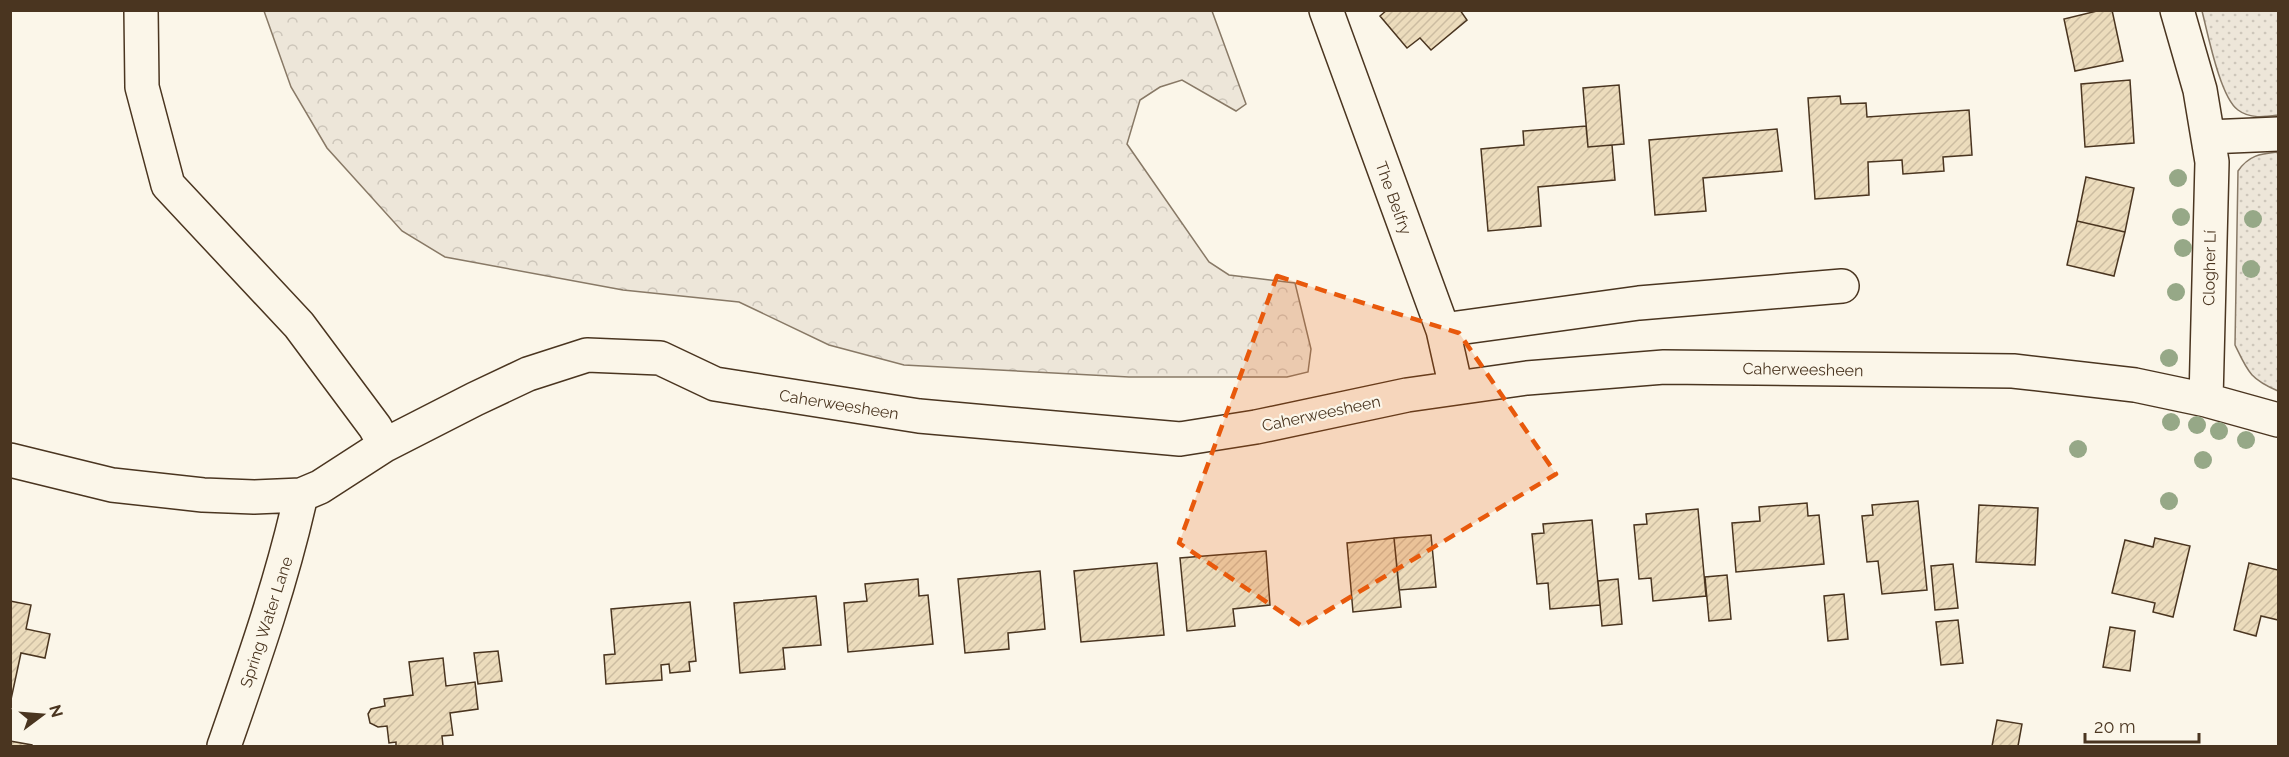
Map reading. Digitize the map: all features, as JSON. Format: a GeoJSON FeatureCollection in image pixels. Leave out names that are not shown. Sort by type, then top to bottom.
{"type":"FeatureCollection","features":[{"type":"Feature","properties":{"kind":"street"},"geometry":{"type":"LineString","coordinates":[[141,10],[142,87],[168,185],[299,325],[375,427],[385,445]]}},
{"type":"Feature","properties":{"kind":"street","name":"The Belfry"},"geometry":{"type":"LineString","coordinates":[[1326,10],[1443,330],[1456,388]]}},
{"type":"Feature","properties":{"kind":"street","name":"Clogher Lí"},"geometry":{"type":"LineString","coordinates":[[2177,10],[2200,90],[2212,162],[2206,400]]}},
{"type":"Feature","properties":{"kind":"street"},"geometry":{"type":"LineString","coordinates":[[2208,137],[2278,134]]}},
{"type":"Feature","properties":{"kind":"street"},"geometry":{"type":"LineString","coordinates":[[1443,330],[1639,303],[1842,286]]}},
{"type":"Feature","properties":{"kind":"street","name":"Caherweesheen"},"geometry":{"type":"LineString","coordinates":[[301,495],[320,487],[385,445],[528,374],[587,355],[660,358],[716,384],[919,416],[1180,439],[1256,428],[1352,406],[1456,388],[1527,378],[1664,367],[2013,371],[2135,385],[2206,400],[2278,420]]}},
{"type":"Feature","properties":{"kind":"street"},"geometry":{"type":"LineString","coordinates":[[10,460],[112,485],[213,495],[254,497],[301,495]]}},
{"type":"Feature","properties":{"kind":"street","name":"Spring Water Lane"},"geometry":{"type":"LineString","coordinates":[[224,747],[275,597],[301,495]]}},
{"type":"Feature","properties":{"kind":"highlighted area"},"geometry":{"type":"Polygon","coordinates":[[[1277,276],[1459,333],[1556,474],[1302,626],[1179,543],[1277,276]]]}},
{"type":"Feature","properties":{"kind":"green space"},"geometry":{"type":"Polygon","coordinates":[[[264,11],[1212,11],[1246,104],[1236,111],[1182,80],[1160,87],[1140,100],[1127,144],[1209,262],[1229,275],[1295,283],[1311,349],[1308,372],[1287,377],[1129,377],[904,365],[829,345],[739,302],[623,290],[445,257],[402,231],[327,148],[291,87],[264,11]]]}},
{"type":"Feature","properties":{"kind":"green space"},"geometry":{"type":"Polygon","coordinates":[[[2202,11],[2278,11],[2278,115],[2262,117],[2247,115],[2232,103],[2220,79],[2202,11]]]}},
{"type":"Feature","properties":{"kind":"green space"},"geometry":{"type":"Polygon","coordinates":[[[2278,152],[2278,391],[2261,383],[2251,374],[2235,345],[2238,171],[2255,156],[2278,152]]]}},
{"type":"Feature","properties":{"kind":"building"},"geometry":{"type":"Polygon","coordinates":[[[1387,10],[1460,10],[1467,20],[1431,50],[1420,38],[1407,48],[1380,16],[1387,10]]]}},
{"type":"Feature","properties":{"kind":"building"},"geometry":{"type":"Polygon","coordinates":[[[2101,10],[2112,10],[2123,61],[2075,71],[2064,19],[2101,10]]]}},
{"type":"Feature","properties":{"kind":"building"},"geometry":{"type":"Polygon","coordinates":[[[2130,80],[2134,143],[2085,147],[2081,84],[2130,80]]]}},
{"type":"Feature","properties":{"kind":"building"},"geometry":{"type":"Polygon","coordinates":[[[1619,85],[1624,144],[1588,147],[1583,88],[1619,85]]]}},
{"type":"Feature","properties":{"kind":"building"},"geometry":{"type":"Polygon","coordinates":[[[1840,96],[1841,104],[1866,103],[1867,117],[1969,110],[1972,155],[1943,157],[1944,171],[1903,174],[1902,160],[1868,162],[1869,195],[1815,199],[1808,98],[1840,96]]]}},
{"type":"Feature","properties":{"kind":"building"},"geometry":{"type":"Polygon","coordinates":[[[1586,126],[1588,147],[1612,145],[1615,180],[1538,187],[1541,226],[1488,231],[1481,149],[1524,145],[1523,131],[1586,126]]]}},
{"type":"Feature","properties":{"kind":"building"},"geometry":{"type":"Polygon","coordinates":[[[1777,129],[1782,171],[1703,178],[1706,211],[1655,215],[1649,140],[1777,129]]]}},
{"type":"Feature","properties":{"kind":"building"},"geometry":{"type":"Polygon","coordinates":[[[2086,177],[2134,188],[2125,232],[2077,221],[2086,177]]]}},
{"type":"Feature","properties":{"kind":"building"},"geometry":{"type":"Polygon","coordinates":[[[2077,221],[2125,232],[2114,276],[2067,265],[2077,221]]]}},
{"type":"Feature","properties":{"kind":"building"},"geometry":{"type":"Polygon","coordinates":[[[1918,501],[1927,590],[1882,594],[1878,561],[1867,562],[1862,516],[1873,515],[1872,505],[1918,501]]]}},
{"type":"Feature","properties":{"kind":"building"},"geometry":{"type":"Polygon","coordinates":[[[1807,503],[1808,516],[1819,515],[1824,564],[1736,572],[1732,523],[1760,521],[1759,507],[1807,503]]]}},
{"type":"Feature","properties":{"kind":"building"},"geometry":{"type":"Polygon","coordinates":[[[1979,505],[2038,508],[2035,565],[1976,562],[1979,505]]]}},
{"type":"Feature","properties":{"kind":"building"},"geometry":{"type":"Polygon","coordinates":[[[1698,509],[1706,596],[1653,601],[1651,578],[1639,579],[1634,525],[1647,524],[1646,514],[1698,509]]]}},
{"type":"Feature","properties":{"kind":"building"},"geometry":{"type":"Polygon","coordinates":[[[1592,520],[1600,605],[1550,609],[1548,583],[1537,584],[1532,534],[1544,533],[1543,524],[1592,520]]]}},
{"type":"Feature","properties":{"kind":"building"},"geometry":{"type":"Polygon","coordinates":[[[1431,535],[1436,587],[1399,590],[1394,538],[1431,535]]]}},
{"type":"Feature","properties":{"kind":"building"},"geometry":{"type":"Polygon","coordinates":[[[1394,538],[1401,607],[1353,612],[1347,543],[1394,538]]]}},
{"type":"Feature","properties":{"kind":"building"},"geometry":{"type":"Polygon","coordinates":[[[2155,538],[2190,546],[2173,617],[2153,612],[2155,603],[2112,593],[2125,540],[2153,547],[2155,538]]]}},
{"type":"Feature","properties":{"kind":"building"},"geometry":{"type":"Polygon","coordinates":[[[1266,551],[1270,605],[1233,609],[1235,626],[1187,631],[1180,558],[1266,551]]]}},
{"type":"Feature","properties":{"kind":"building"},"geometry":{"type":"Polygon","coordinates":[[[1157,563],[1164,635],[1081,642],[1074,571],[1157,563]]]}},
{"type":"Feature","properties":{"kind":"building"},"geometry":{"type":"Polygon","coordinates":[[[2249,563],[2278,570],[2278,620],[2261,616],[2256,636],[2234,630],[2249,563]]]}},
{"type":"Feature","properties":{"kind":"building"},"geometry":{"type":"Polygon","coordinates":[[[1953,564],[1958,608],[1935,610],[1931,566],[1953,564]]]}},
{"type":"Feature","properties":{"kind":"building"},"geometry":{"type":"Polygon","coordinates":[[[1040,571],[1045,629],[1008,633],[1009,649],[965,653],[958,579],[1040,571]]]}},
{"type":"Feature","properties":{"kind":"building"},"geometry":{"type":"Polygon","coordinates":[[[1727,575],[1731,619],[1709,621],[1705,577],[1727,575]]]}},
{"type":"Feature","properties":{"kind":"building"},"geometry":{"type":"Polygon","coordinates":[[[918,579],[919,596],[928,595],[933,644],[848,652],[844,603],[867,601],[865,584],[918,579]]]}},
{"type":"Feature","properties":{"kind":"building"},"geometry":{"type":"Polygon","coordinates":[[[1618,579],[1622,624],[1602,626],[1598,581],[1618,579]]]}},
{"type":"Feature","properties":{"kind":"building"},"geometry":{"type":"Polygon","coordinates":[[[1844,594],[1848,639],[1828,641],[1824,596],[1844,594]]]}},
{"type":"Feature","properties":{"kind":"building"},"geometry":{"type":"Polygon","coordinates":[[[816,596],[821,645],[783,648],[785,669],[740,673],[734,603],[816,596]]]}},
{"type":"Feature","properties":{"kind":"building"},"geometry":{"type":"Polygon","coordinates":[[[10,601],[31,605],[26,629],[50,634],[45,658],[21,653],[10,704],[10,601]]]}},
{"type":"Feature","properties":{"kind":"building"},"geometry":{"type":"Polygon","coordinates":[[[690,602],[696,661],[689,662],[690,671],[670,673],[669,664],[661,665],[662,680],[606,684],[604,655],[615,654],[611,609],[690,602]]]}},
{"type":"Feature","properties":{"kind":"building"},"geometry":{"type":"Polygon","coordinates":[[[1958,620],[1963,663],[1941,665],[1936,622],[1958,620]]]}},
{"type":"Feature","properties":{"kind":"building"},"geometry":{"type":"Polygon","coordinates":[[[2110,627],[2135,631],[2130,671],[2103,667],[2110,627]]]}},
{"type":"Feature","properties":{"kind":"building"},"geometry":{"type":"Polygon","coordinates":[[[498,651],[502,681],[478,684],[474,653],[498,651]]]}},
{"type":"Feature","properties":{"kind":"building"},"geometry":{"type":"Polygon","coordinates":[[[443,658],[446,686],[475,682],[478,709],[450,713],[453,735],[442,736],[443,746],[396,746],[396,742],[389,743],[387,726],[378,727],[370,723],[368,714],[371,709],[385,706],[384,699],[413,695],[409,662],[443,658]]]}},
{"type":"Feature","properties":{"kind":"building"},"geometry":{"type":"Polygon","coordinates":[[[1997,720],[2022,724],[2018,746],[1992,746],[1997,720]]]}},
{"type":"Feature","properties":{"kind":"building"},"geometry":{"type":"Polygon","coordinates":[[[10,741],[32,745],[32,746],[10,746],[10,741]]]}}]}
